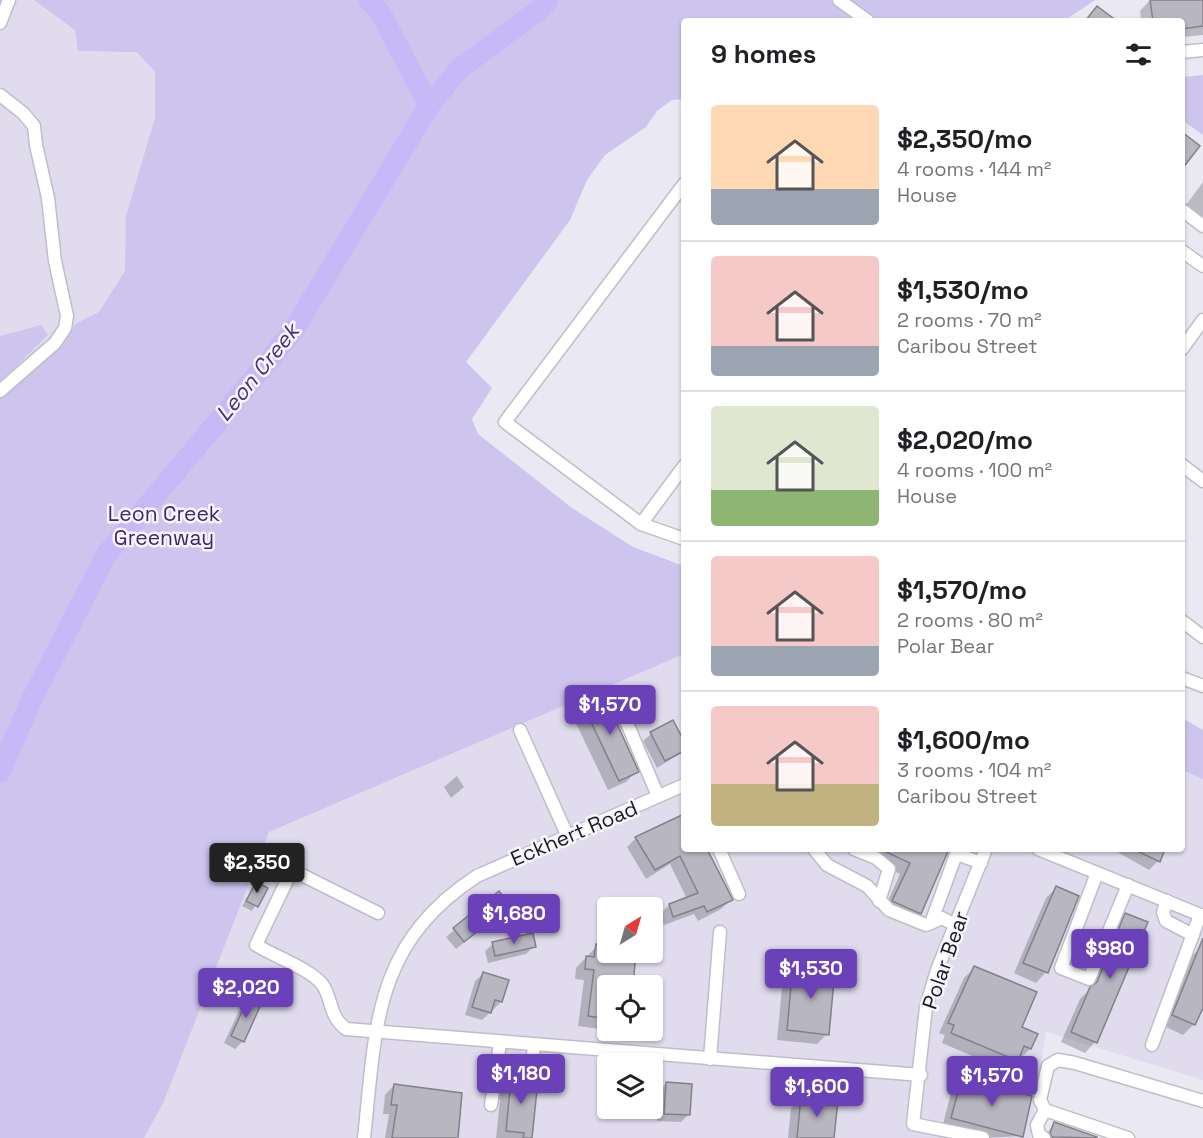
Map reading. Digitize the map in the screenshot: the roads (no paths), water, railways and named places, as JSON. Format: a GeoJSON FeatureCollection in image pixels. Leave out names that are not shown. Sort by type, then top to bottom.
{"type":"FeatureCollection","features":[{"type":"Feature","properties":{"kind":"street"},"geometry":{"type":"LineString","coordinates":[[0,24],[9,0]]}},
{"type":"Feature","properties":{"kind":"street"},"geometry":{"type":"LineString","coordinates":[[839,0],[864,18]]}},
{"type":"Feature","properties":{"kind":"street"},"geometry":{"type":"LineString","coordinates":[[1185,52],[1203,50]]}},
{"type":"Feature","properties":{"kind":"street"},"geometry":{"type":"LineString","coordinates":[[0,95],[23,113],[34,126],[48,198],[55,261],[67,316],[65,328],[55,343],[0,391]]}},
{"type":"Feature","properties":{"kind":"street"},"geometry":{"type":"LineString","coordinates":[[681,188],[505,422],[641,524],[681,538]]}},
{"type":"Feature","properties":{"kind":"street"},"geometry":{"type":"LineString","coordinates":[[1185,212],[1203,226]]}},
{"type":"Feature","properties":{"kind":"street"},"geometry":{"type":"LineString","coordinates":[[1185,253],[1203,266]]}},
{"type":"Feature","properties":{"kind":"street"},"geometry":{"type":"LineString","coordinates":[[1185,345],[1203,320]]}},
{"type":"Feature","properties":{"kind":"street"},"geometry":{"type":"LineString","coordinates":[[1185,467],[1203,481]]}},
{"type":"Feature","properties":{"kind":"street"},"geometry":{"type":"LineString","coordinates":[[641,524],[681,470]]}},
{"type":"Feature","properties":{"kind":"street"},"geometry":{"type":"LineString","coordinates":[[1185,623],[1203,637]]}},
{"type":"Feature","properties":{"kind":"street"},"geometry":{"type":"LineString","coordinates":[[1185,679],[1203,686]]}},
{"type":"Feature","properties":{"kind":"street"},"geometry":{"type":"LineString","coordinates":[[621,709],[658,796]]}},
{"type":"Feature","properties":{"kind":"street"},"geometry":{"type":"LineString","coordinates":[[520,730],[568,837]]}},
{"type":"Feature","properties":{"kind":"street","name":"Eckhert Road"},"geometry":{"type":"LineString","coordinates":[[364,1138],[377,1015],[391,972],[401,952],[428,916],[459,888],[477,876],[681,786]]}},
{"type":"Feature","properties":{"kind":"street"},"geometry":{"type":"LineString","coordinates":[[719,852],[740,894]]}},
{"type":"Feature","properties":{"kind":"street"},"geometry":{"type":"LineString","coordinates":[[817,852],[828,865],[867,886],[889,910],[919,923],[931,923],[942,918],[955,925]]}},
{"type":"Feature","properties":{"kind":"street"},"geometry":{"type":"LineString","coordinates":[[861,852],[876,858],[889,869],[879,901]]}},
{"type":"Feature","properties":{"kind":"street"},"geometry":{"type":"LineString","coordinates":[[931,923],[958,852],[981,863]]}},
{"type":"Feature","properties":{"kind":"street","name":"Polar Bear"},"geometry":{"type":"LineString","coordinates":[[983,1138],[914,1124],[921,1075],[926,1006],[937,970],[985,852]]}},
{"type":"Feature","properties":{"kind":"street"},"geometry":{"type":"LineString","coordinates":[[1045,852],[1202,915],[1192,935],[1152,1045]]}},
{"type":"Feature","properties":{"kind":"street"},"geometry":{"type":"LineString","coordinates":[[378,913],[292,870],[256,945],[313,975],[324,986],[337,1022],[346,1029],[375,1034],[921,1075]]}},
{"type":"Feature","properties":{"kind":"street"},"geometry":{"type":"LineString","coordinates":[[1097,873],[1060,968],[1089,979],[1128,885]]}},
{"type":"Feature","properties":{"kind":"street"},"geometry":{"type":"LineString","coordinates":[[1167,901],[1163,912],[1166,921],[1192,935]]}},
{"type":"Feature","properties":{"kind":"street"},"geometry":{"type":"LineString","coordinates":[[710,1059],[720,932]]}},
{"type":"Feature","properties":{"kind":"street"},"geometry":{"type":"LineString","coordinates":[[491,1105],[500,1043]]}},
{"type":"Feature","properties":{"kind":"street"},"geometry":{"type":"LineString","coordinates":[[497,1061],[532,1065],[534,1046]]}},
{"type":"Feature","properties":{"kind":"street"},"geometry":{"type":"LineString","coordinates":[[1128,1138],[1045,1110],[1040,1100],[1048,1066],[1058,1059],[1203,1101]]}},
{"type":"Feature","properties":{"kind":"street"},"geometry":{"type":"LineString","coordinates":[[1044,1138],[1039,1135],[1037,1125],[1045,1110]]}},
{"type":"Feature","properties":{"kind":"waterway"},"geometry":{"type":"LineString","coordinates":[[369,0],[381,14],[429,106]]}},
{"type":"Feature","properties":{"kind":"waterway","name":"Leon Creek"},"geometry":{"type":"LineString","coordinates":[[0,772],[30,703],[106,555],[291,334],[429,106],[459,69],[539,10],[548,0]]}},
{"type":"Feature","properties":{"kind":"park label","name":"Leon Creek Greenway"},"geometry":{"type":"Point","coordinates":[164,525]}}]}
